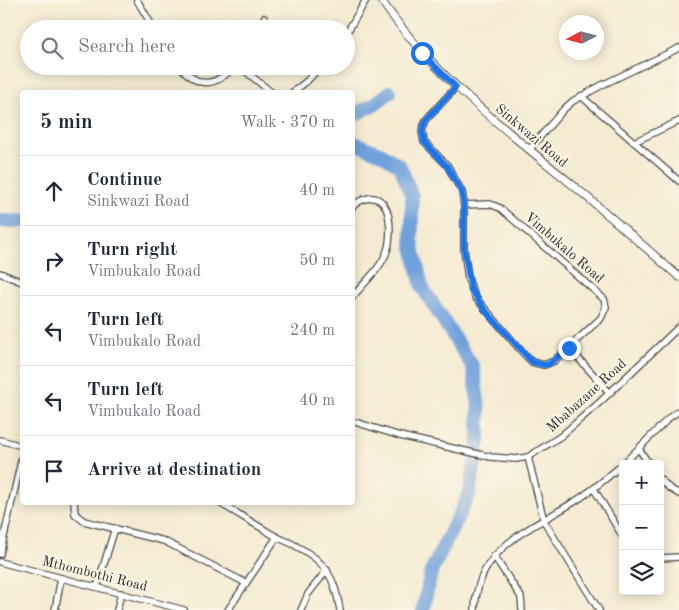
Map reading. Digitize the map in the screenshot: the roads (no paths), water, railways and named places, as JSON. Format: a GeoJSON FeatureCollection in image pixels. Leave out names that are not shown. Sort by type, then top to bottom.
{"type":"FeatureCollection","features":[{"type":"Feature","properties":{"kind":"street"},"geometry":{"type":"LineString","coordinates":[[137,0],[149,20]]}},
{"type":"Feature","properties":{"kind":"street"},"geometry":{"type":"LineString","coordinates":[[354,20],[366,0]]}},
{"type":"Feature","properties":{"kind":"street","name":"Sinkwazi Road"},"geometry":{"type":"LineString","coordinates":[[381,0],[422,53],[456,87],[529,150],[570,182],[679,277]]}},
{"type":"Feature","properties":{"kind":"street"},"geometry":{"type":"LineString","coordinates":[[529,150],[564,109],[581,96],[679,48]]}},
{"type":"Feature","properties":{"kind":"street"},"geometry":{"type":"LineString","coordinates":[[189,75],[194,80],[203,83],[219,80],[225,75]]}},
{"type":"Feature","properties":{"kind":"street"},"geometry":{"type":"LineString","coordinates":[[250,75],[268,90]]}},
{"type":"Feature","properties":{"kind":"street"},"geometry":{"type":"LineString","coordinates":[[296,90],[313,75]]}},
{"type":"Feature","properties":{"kind":"street","name":"Vimbukalo Road"},"geometry":{"type":"LineString","coordinates":[[456,87],[426,120],[422,131],[424,142],[453,174],[462,192],[464,205],[464,249],[471,289],[475,298],[532,362],[544,365],[549,364],[601,318],[606,307],[604,299],[500,208],[490,204],[464,205]]}},
{"type":"Feature","properties":{"kind":"street"},"geometry":{"type":"LineString","coordinates":[[581,96],[679,180]]}},
{"type":"Feature","properties":{"kind":"street"},"geometry":{"type":"LineString","coordinates":[[634,142],[679,121]]}},
{"type":"Feature","properties":{"kind":"street"},"geometry":{"type":"LineString","coordinates":[[355,205],[363,199],[376,198],[384,204],[388,216],[389,244],[382,262],[355,294]]}},
{"type":"Feature","properties":{"kind":"street"},"geometry":{"type":"LineString","coordinates":[[0,273],[20,281]]}},
{"type":"Feature","properties":{"kind":"street","name":"Mbabazane Road"},"geometry":{"type":"LineString","coordinates":[[355,423],[491,457],[516,459],[528,457],[562,436],[610,393],[679,326]]}},
{"type":"Feature","properties":{"kind":"street"},"geometry":{"type":"LineString","coordinates":[[569,348],[610,393]]}},
{"type":"Feature","properties":{"kind":"street"},"geometry":{"type":"LineString","coordinates":[[627,460],[670,417],[679,411]]}},
{"type":"Feature","properties":{"kind":"street"},"geometry":{"type":"LineString","coordinates":[[0,440],[20,445]]}},
{"type":"Feature","properties":{"kind":"street"},"geometry":{"type":"LineString","coordinates":[[639,449],[646,460]]}},
{"type":"Feature","properties":{"kind":"street"},"geometry":{"type":"LineString","coordinates":[[528,457],[544,521],[599,610]]}},
{"type":"Feature","properties":{"kind":"street"},"geometry":{"type":"LineString","coordinates":[[0,554],[20,466]]}},
{"type":"Feature","properties":{"kind":"street"},"geometry":{"type":"LineString","coordinates":[[475,610],[478,587],[486,568],[494,556],[509,542],[594,489],[619,467]]}},
{"type":"Feature","properties":{"kind":"street"},"geometry":{"type":"LineString","coordinates":[[664,484],[679,494]]}},
{"type":"Feature","properties":{"kind":"street"},"geometry":{"type":"LineString","coordinates":[[594,489],[619,530]]}},
{"type":"Feature","properties":{"kind":"street"},"geometry":{"type":"LineString","coordinates":[[74,505],[74,510],[79,518],[84,521],[164,541],[246,583]]}},
{"type":"Feature","properties":{"kind":"street"},"geometry":{"type":"LineString","coordinates":[[223,505],[277,537],[311,554],[323,564],[336,588],[340,610]]}},
{"type":"Feature","properties":{"kind":"street"},"geometry":{"type":"LineString","coordinates":[[97,587],[115,528]]}},
{"type":"Feature","properties":{"kind":"street"},"geometry":{"type":"LineString","coordinates":[[228,610],[277,537]]}},
{"type":"Feature","properties":{"kind":"street"},"geometry":{"type":"LineString","coordinates":[[494,556],[521,597],[522,610]]}},
{"type":"Feature","properties":{"kind":"street"},"geometry":{"type":"LineString","coordinates":[[664,558],[679,557]]}},
{"type":"Feature","properties":{"kind":"street","name":"Mthombothi Road"},"geometry":{"type":"LineString","coordinates":[[0,562],[184,610]]}},
{"type":"Feature","properties":{"kind":"street"},"geometry":{"type":"LineString","coordinates":[[300,610],[308,594],[327,570]]}},
{"type":"Feature","properties":{"kind":"street"},"geometry":{"type":"LineString","coordinates":[[55,610],[61,578]]}},
{"type":"Feature","properties":{"kind":"street"},"geometry":{"type":"LineString","coordinates":[[117,610],[121,593]]}},
{"type":"Feature","properties":{"kind":"waterway"},"geometry":{"type":"LineString","coordinates":[[355,114],[373,105],[390,92]]}},
{"type":"Feature","properties":{"kind":"waterway"},"geometry":{"type":"LineString","coordinates":[[355,143],[382,154],[400,166],[412,196],[412,242],[422,287],[473,367],[479,408],[479,441],[469,494],[431,572],[423,610]]}},
{"type":"Feature","properties":{"kind":"waterway"},"geometry":{"type":"LineString","coordinates":[[0,221],[20,221]]}}]}
